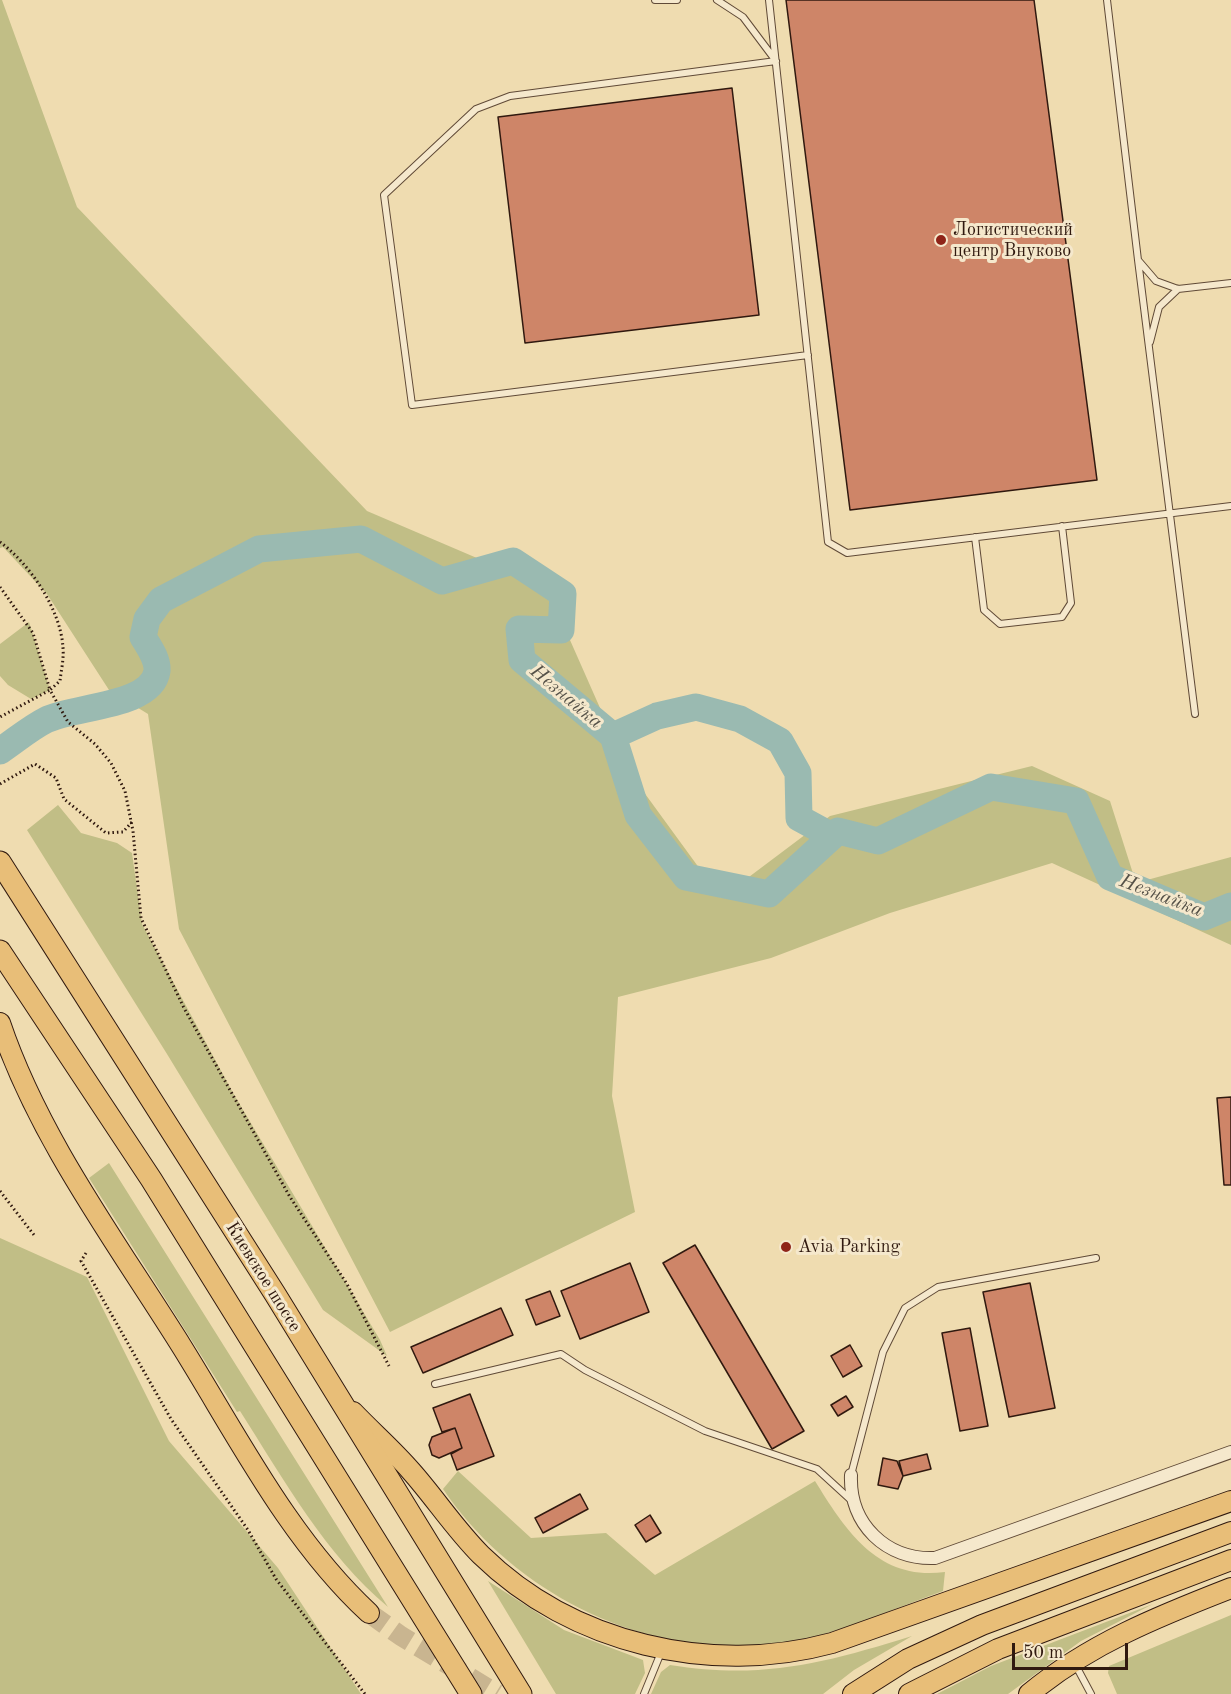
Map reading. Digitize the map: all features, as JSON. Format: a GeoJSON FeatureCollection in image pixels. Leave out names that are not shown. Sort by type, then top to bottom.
{"type":"FeatureCollection","features":[{"type":"Feature","properties":{"kind":"highway","name":"Киевское шоссе"},"geometry":{"type":"LineString","coordinates":[[0,862],[340,1400],[521,1694]]}},
{"type":"Feature","properties":{"kind":"highway"},"geometry":{"type":"LineString","coordinates":[[0,951],[151,1179],[471,1694]]}},
{"type":"Feature","properties":{"kind":"main road"},"geometry":{"type":"LineString","coordinates":[[0,1023],[41,1121],[126,1259],[298,1530],[348,1592],[369,1613]]}},
{"type":"Feature","properties":{"kind":"main road"},"geometry":{"type":"LineString","coordinates":[[340,1400],[406,1465],[461,1533],[498,1569],[529,1592],[584,1623],[616,1636],[662,1649],[737,1658],[816,1647],[1231,1501]]}},
{"type":"Feature","properties":{"kind":"main road"},"geometry":{"type":"LineString","coordinates":[[853,1694],[928,1649],[982,1625],[1231,1532]]}},
{"type":"Feature","properties":{"kind":"main road"},"geometry":{"type":"LineString","coordinates":[[909,1694],[998,1649],[1231,1560]]}},
{"type":"Feature","properties":{"kind":"main road"},"geometry":{"type":"LineString","coordinates":[[1029,1694],[1073,1661],[1144,1623],[1231,1588]]}},
{"type":"Feature","properties":{"kind":"street"},"geometry":{"type":"LineString","coordinates":[[851,1475],[852,1501],[861,1521],[874,1537],[901,1553],[934,1558],[1231,1452]]}},
{"type":"Feature","properties":{"kind":"lane"},"geometry":{"type":"LineString","coordinates":[[655,0],[677,0]]}},
{"type":"Feature","properties":{"kind":"lane"},"geometry":{"type":"LineString","coordinates":[[717,0],[743,17],[776,61]]}},
{"type":"Feature","properties":{"kind":"lane"},"geometry":{"type":"LineString","coordinates":[[769,0],[828,542],[847,553],[1231,506]]}},
{"type":"Feature","properties":{"kind":"lane"},"geometry":{"type":"LineString","coordinates":[[1107,0],[1195,714]]}},
{"type":"Feature","properties":{"kind":"lane"},"geometry":{"type":"LineString","coordinates":[[776,61],[510,96],[476,109],[384,195],[412,405],[808,355]]}},
{"type":"Feature","properties":{"kind":"lane"},"geometry":{"type":"LineString","coordinates":[[1138,260],[1156,281],[1178,289],[1231,283]]}},
{"type":"Feature","properties":{"kind":"lane"},"geometry":{"type":"LineString","coordinates":[[1149,344],[1159,307],[1178,289]]}},
{"type":"Feature","properties":{"kind":"lane"},"geometry":{"type":"LineString","coordinates":[[975,537],[984,610],[1000,624],[1062,618],[1071,603],[1062,526]]}},
{"type":"Feature","properties":{"kind":"lane"},"geometry":{"type":"LineString","coordinates":[[851,1475],[883,1352],[905,1308],[938,1287],[1096,1258]]}},
{"type":"Feature","properties":{"kind":"lane"},"geometry":{"type":"LineString","coordinates":[[435,1384],[561,1354],[585,1370],[705,1431],[817,1469],[852,1501]]}},
{"type":"Feature","properties":{"kind":"lane"},"geometry":{"type":"LineString","coordinates":[[644,1694],[662,1649]]}},
{"type":"Feature","properties":{"kind":"lane"},"geometry":{"type":"LineString","coordinates":[[1073,1661],[1091,1694]]}},
{"type":"Feature","properties":{"kind":"path"},"geometry":{"type":"LineString","coordinates":[[0,542],[12,551],[41,587],[57,621],[63,648],[60,681],[50,690],[0,717]]}},
{"type":"Feature","properties":{"kind":"path"},"geometry":{"type":"LineString","coordinates":[[0,587],[33,633],[50,690],[68,722],[96,744],[111,763],[125,791],[132,822],[141,918],[184,1008],[290,1197],[347,1284],[389,1366]]}},
{"type":"Feature","properties":{"kind":"path"},"geometry":{"type":"LineString","coordinates":[[0,784],[35,764],[56,778],[64,799],[106,833],[123,832],[132,822]]}},
{"type":"Feature","properties":{"kind":"path"},"geometry":{"type":"LineString","coordinates":[[0,1191],[34,1235]]}},
{"type":"Feature","properties":{"kind":"path"},"geometry":{"type":"LineString","coordinates":[[86,1252],[81,1261],[171,1419],[248,1530],[276,1579],[364,1694]]}},
{"type":"Feature","properties":{"kind":"shaded area"},"geometry":{"type":"Polygon","coordinates":[[[0,0],[2,0],[77,207],[367,511],[547,588],[627,769],[721,898],[830,816],[1032,766],[1110,801],[1136,883],[1231,857],[1231,945],[1052,863],[890,913],[771,958],[618,997],[612,1096],[635,1212],[390,1332],[179,929],[148,714],[109,690],[47,594],[3,547],[0,548],[0,0]]]}},
{"type":"Feature","properties":{"kind":"shaded area"},"geometry":{"type":"Polygon","coordinates":[[[29,622],[50,690],[31,699],[8,685],[0,676],[0,644],[29,622]]]}},
{"type":"Feature","properties":{"kind":"shaded area"},"geometry":{"type":"Polygon","coordinates":[[[58,805],[81,833],[117,843],[132,853],[142,924],[233,1093],[380,1340],[387,1356],[323,1310],[27,830],[58,805]]]}},
{"type":"Feature","properties":{"kind":"shaded area"},"geometry":{"type":"Polygon","coordinates":[[[109,1163],[388,1607],[344,1564],[307,1515],[240,1411],[237,1412],[89,1178],[109,1163]]]}},
{"type":"Feature","properties":{"kind":"shaded area"},"geometry":{"type":"Polygon","coordinates":[[[0,1238],[87,1277],[169,1441],[278,1568],[361,1694],[0,1694],[0,1238]]]}},
{"type":"Feature","properties":{"kind":"shaded area"},"geometry":{"type":"Polygon","coordinates":[[[458,1471],[531,1538],[606,1533],[655,1575],[815,1481],[839,1518],[867,1549],[901,1569],[921,1573],[945,1572],[943,1591],[857,1623],[805,1639],[754,1646],[702,1645],[651,1635],[602,1618],[556,1595],[513,1565],[475,1529],[443,1489],[458,1471]]]}},
{"type":"Feature","properties":{"kind":"shaded area"},"geometry":{"type":"Polygon","coordinates":[[[488,1581],[564,1630],[643,1660],[645,1673],[635,1694],[556,1694],[488,1581]]]}},
{"type":"Feature","properties":{"kind":"shaded area"},"geometry":{"type":"Polygon","coordinates":[[[1153,1604],[1081,1641],[1008,1694],[937,1694],[991,1666],[1153,1604]]]}},
{"type":"Feature","properties":{"kind":"shaded area"},"geometry":{"type":"Polygon","coordinates":[[[1231,1615],[1231,1694],[1117,1694],[1108,1673],[1109,1666],[1231,1615]]]}},
{"type":"Feature","properties":{"kind":"shaded area"},"geometry":{"type":"Polygon","coordinates":[[[912,1636],[854,1670],[823,1694],[651,1694],[661,1672],[670,1665],[734,1671],[764,1670],[821,1661],[912,1636]]]}},
{"type":"Feature","properties":{"kind":"building","name":"Логистический центр Внуково"},"geometry":{"type":"Polygon","coordinates":[[[786,0],[1034,0],[1097,480],[850,510],[786,0]]]}},
{"type":"Feature","properties":{"kind":"building"},"geometry":{"type":"Polygon","coordinates":[[[732,88],[759,315],[525,343],[498,117],[732,88]]]}},
{"type":"Feature","properties":{"kind":"building"},"geometry":{"type":"Polygon","coordinates":[[[1231,1097],[1231,1185],[1224,1185],[1217,1098],[1231,1097]]]}},
{"type":"Feature","properties":{"kind":"building"},"geometry":{"type":"Polygon","coordinates":[[[695,1245],[804,1431],[772,1449],[663,1263],[695,1245]]]}},
{"type":"Feature","properties":{"kind":"building"},"geometry":{"type":"Polygon","coordinates":[[[630,1263],[649,1312],[580,1339],[561,1291],[630,1263]]]}},
{"type":"Feature","properties":{"kind":"building"},"geometry":{"type":"Polygon","coordinates":[[[1030,1283],[1055,1408],[1009,1417],[983,1292],[1030,1283]]]}},
{"type":"Feature","properties":{"kind":"building"},"geometry":{"type":"Polygon","coordinates":[[[550,1291],[560,1316],[536,1325],[526,1300],[550,1291]]]}},
{"type":"Feature","properties":{"kind":"building"},"geometry":{"type":"Polygon","coordinates":[[[501,1308],[513,1335],[423,1373],[411,1347],[501,1308]]]}},
{"type":"Feature","properties":{"kind":"building"},"geometry":{"type":"Polygon","coordinates":[[[970,1328],[988,1426],[960,1431],[942,1333],[970,1328]]]}},
{"type":"Feature","properties":{"kind":"building"},"geometry":{"type":"Polygon","coordinates":[[[850,1345],[862,1366],[843,1377],[831,1356],[850,1345]]]}},
{"type":"Feature","properties":{"kind":"building"},"geometry":{"type":"Polygon","coordinates":[[[470,1394],[494,1456],[457,1470],[451,1454],[462,1448],[455,1428],[442,1432],[433,1408],[470,1394]]]}},
{"type":"Feature","properties":{"kind":"building"},"geometry":{"type":"Polygon","coordinates":[[[846,1396],[853,1407],[838,1416],[831,1405],[846,1396]]]}},
{"type":"Feature","properties":{"kind":"building"},"geometry":{"type":"Polygon","coordinates":[[[455,1428],[462,1448],[439,1458],[432,1455],[429,1445],[432,1437],[455,1428]]]}},
{"type":"Feature","properties":{"kind":"building"},"geometry":{"type":"Polygon","coordinates":[[[927,1454],[931,1469],[903,1476],[899,1461],[927,1454]]]}},
{"type":"Feature","properties":{"kind":"building"},"geometry":{"type":"Polygon","coordinates":[[[883,1458],[897,1461],[903,1476],[898,1489],[878,1485],[883,1458]]]}},
{"type":"Feature","properties":{"kind":"building"},"geometry":{"type":"Polygon","coordinates":[[[580,1494],[588,1509],[543,1533],[535,1518],[580,1494]]]}},
{"type":"Feature","properties":{"kind":"building"},"geometry":{"type":"Polygon","coordinates":[[[650,1515],[661,1533],[646,1542],[635,1525],[650,1515]]]}},
{"type":"Feature","properties":{"kind":"waterway","name":"Незнайка"},"geometry":{"type":"LineString","coordinates":[[0,751],[46,720],[58,715],[127,699],[152,683],[157,671],[156,662],[143,637],[147,619],[161,600],[259,549],[361,539],[442,581],[513,561],[563,594],[561,630],[519,629],[522,660],[613,736],[638,815],[686,877],[769,894],[838,831],[878,841],[991,787],[1076,801],[1110,877],[1204,917],[1231,906]]}},
{"type":"Feature","properties":{"kind":"waterway"},"geometry":{"type":"LineString","coordinates":[[613,736],[657,716],[696,707],[740,719],[780,741],[798,773],[799,818],[832,836]]}},
{"type":"Feature","properties":{"kind":"tunnel"},"geometry":{"type":"LineString","coordinates":[[369,1613],[401,1636],[497,1694]]}},
{"type":"Feature","properties":{"kind":"place","name":"Логистический центр Внуково"},"geometry":{"type":"Point","coordinates":[941,240]}},
{"type":"Feature","properties":{"kind":"place","name":"Avia Parking"},"geometry":{"type":"Point","coordinates":[786,1247]}}]}
